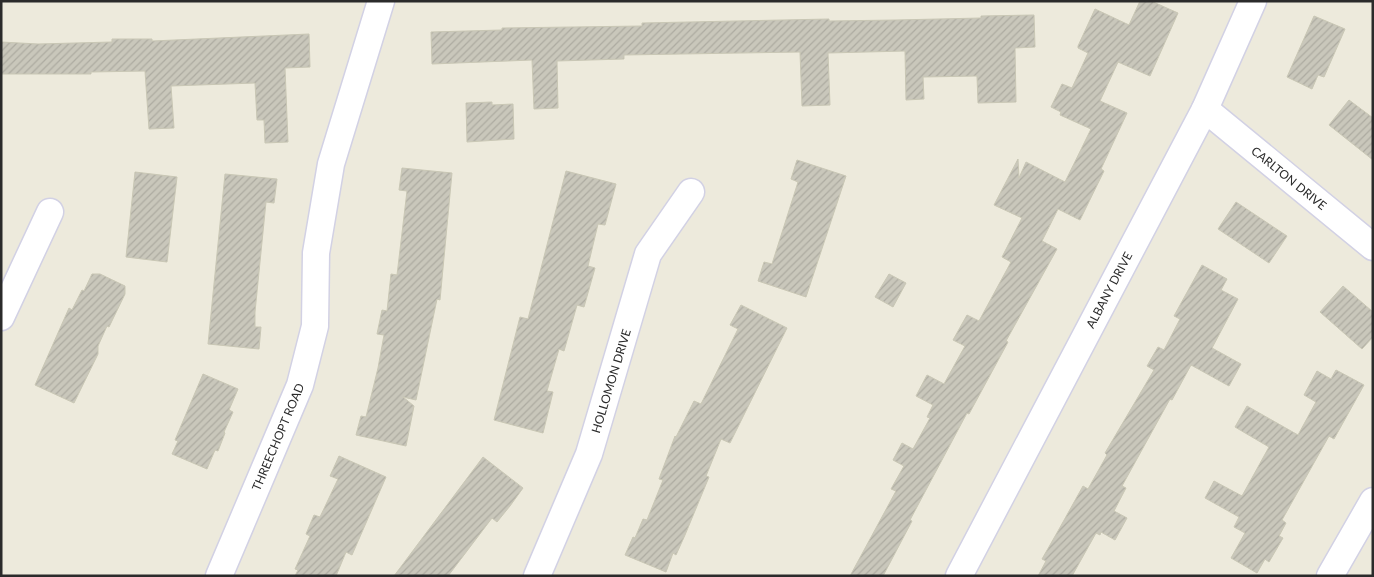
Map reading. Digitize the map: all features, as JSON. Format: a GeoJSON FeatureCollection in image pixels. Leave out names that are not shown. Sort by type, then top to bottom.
{"type":"FeatureCollection","features":[{"type":"Feature","properties":{"kind":"street","name":"THREECHOPT ROAD"},"geometry":{"type":"LineString","coordinates":[[219,576],[300,385],[315,326],[316,253],[331,164],[381,1]]}},
{"type":"Feature","properties":{"kind":"street","name":"ALBANY DRIVE"},"geometry":{"type":"LineString","coordinates":[[959,576],[1205,109],[1253,1]]}},
{"type":"Feature","properties":{"kind":"street","name":"CARLTON DRIVE"},"geometry":{"type":"LineString","coordinates":[[1205,109],[1373,247]]}},
{"type":"Feature","properties":{"kind":"street","name":"HOLLOMON DRIVE"},"geometry":{"type":"LineString","coordinates":[[537,576],[589,454],[648,254],[691,192]]}},
{"type":"Feature","properties":{"kind":"street"},"geometry":{"type":"LineString","coordinates":[[1,316],[50,212]]}},
{"type":"Feature","properties":{"kind":"street"},"geometry":{"type":"LineString","coordinates":[[1330,576],[1373,500]]}},
{"type":"Feature","properties":{"kind":"building"},"geometry":{"type":"Polygon","coordinates":[[[1140,1],[1151,1],[1178,13],[1150,76],[1118,62],[1100,101],[1127,113],[1101,169],[1104,171],[1080,220],[1058,209],[1042,241],[1057,249],[910,520],[912,521],[883,576],[850,576],[896,491],[891,489],[904,466],[893,460],[902,443],[913,449],[930,418],[927,417],[933,405],[916,396],[927,375],[944,384],[965,346],[953,340],[967,315],[979,321],[1011,262],[1002,257],[1022,218],[994,205],[1018,159],[1019,178],[1026,162],[1065,182],[1091,129],[1060,115],[1061,112],[1051,107],[1062,84],[1072,88],[1088,53],[1078,48],[1078,46],[1095,9],[1129,25],[1140,1]]]}},
{"type":"Feature","properties":{"kind":"building"},"geometry":{"type":"Polygon","coordinates":[[[1034,15],[1035,47],[1015,48],[1016,102],[978,103],[977,76],[923,77],[924,99],[906,100],[905,51],[828,53],[830,105],[802,106],[800,52],[624,55],[624,59],[557,61],[558,108],[534,109],[532,60],[432,64],[431,32],[502,30],[502,28],[642,26],[642,23],[829,19],[829,21],[896,20],[1034,15]]]}},
{"type":"Feature","properties":{"kind":"building"},"geometry":{"type":"Polygon","coordinates":[[[1314,16],[1345,29],[1324,77],[1318,75],[1312,89],[1287,77],[1314,16]]]}},
{"type":"Feature","properties":{"kind":"building"},"geometry":{"type":"Polygon","coordinates":[[[309,34],[310,67],[285,68],[288,142],[265,143],[264,120],[257,120],[255,83],[171,86],[174,128],[149,129],[145,71],[91,72],[91,74],[1,74],[1,42],[38,44],[112,42],[112,39],[152,39],[152,41],[309,34]]]}},
{"type":"Feature","properties":{"kind":"building"},"geometry":{"type":"Polygon","coordinates":[[[1349,100],[1373,118],[1373,160],[1329,125],[1349,100]]]}},
{"type":"Feature","properties":{"kind":"building"},"geometry":{"type":"Polygon","coordinates":[[[492,102],[492,105],[513,104],[514,139],[467,142],[466,103],[492,102]]]}},
{"type":"Feature","properties":{"kind":"building"},"geometry":{"type":"Polygon","coordinates":[[[797,160],[846,176],[806,297],[758,281],[764,262],[772,264],[798,182],[791,179],[797,160]]]}},
{"type":"Feature","properties":{"kind":"building"},"geometry":{"type":"Polygon","coordinates":[[[402,168],[452,173],[440,300],[437,299],[416,400],[403,397],[414,406],[406,446],[356,435],[361,416],[366,417],[378,368],[384,335],[377,334],[382,310],[387,311],[391,274],[397,275],[407,191],[399,190],[402,168]]]}},
{"type":"Feature","properties":{"kind":"building"},"geometry":{"type":"Polygon","coordinates":[[[566,171],[616,184],[605,225],[598,224],[588,266],[595,268],[584,307],[577,305],[564,351],[559,349],[547,391],[553,392],[543,433],[494,420],[520,317],[528,319],[566,171]]]}},
{"type":"Feature","properties":{"kind":"building"},"geometry":{"type":"Polygon","coordinates":[[[135,172],[177,177],[167,262],[126,257],[135,172]]]}},
{"type":"Feature","properties":{"kind":"building"},"geometry":{"type":"Polygon","coordinates":[[[225,174],[277,179],[274,203],[266,202],[255,312],[255,327],[261,327],[259,349],[208,344],[225,174]]]}},
{"type":"Feature","properties":{"kind":"building"},"geometry":{"type":"Polygon","coordinates":[[[1236,202],[1287,236],[1269,263],[1218,229],[1236,202]]]}},
{"type":"Feature","properties":{"kind":"building"},"geometry":{"type":"Polygon","coordinates":[[[1202,265],[1227,279],[1221,290],[1238,299],[1212,348],[1241,364],[1229,386],[1191,365],[1122,486],[1126,488],[1114,511],[1127,518],[1115,540],[1101,532],[1100,535],[1096,533],[1072,576],[1038,576],[1046,561],[1042,559],[1083,486],[1088,489],[1107,455],[1105,453],[1154,370],[1147,366],[1158,347],[1164,350],[1180,319],[1174,316],[1202,265]]]}},
{"type":"Feature","properties":{"kind":"building"},"geometry":{"type":"Polygon","coordinates":[[[92,274],[100,274],[125,286],[125,294],[109,327],[107,326],[98,346],[98,354],[74,403],[35,385],[69,308],[72,310],[92,274]]]}},
{"type":"Feature","properties":{"kind":"building"},"geometry":{"type":"Polygon","coordinates":[[[889,274],[906,283],[893,307],[875,297],[889,274]]]}},
{"type":"Feature","properties":{"kind":"building"},"geometry":{"type":"Polygon","coordinates":[[[1343,286],[1373,312],[1373,337],[1362,349],[1320,312],[1343,286]]]}},
{"type":"Feature","properties":{"kind":"building"},"geometry":{"type":"Polygon","coordinates":[[[741,305],[787,328],[730,443],[721,439],[706,476],[709,477],[676,555],[673,553],[666,572],[625,555],[643,519],[647,520],[663,480],[659,479],[675,436],[694,401],[701,404],[738,329],[730,325],[741,305]]]}},
{"type":"Feature","properties":{"kind":"building"},"geometry":{"type":"Polygon","coordinates":[[[1336,370],[1364,385],[1334,439],[1329,436],[1282,520],[1286,523],[1279,536],[1283,538],[1269,562],[1265,559],[1257,573],[1231,558],[1245,533],[1234,527],[1239,517],[1205,498],[1214,481],[1242,496],[1269,447],[1235,427],[1247,406],[1298,435],[1316,402],[1304,395],[1317,371],[1331,379],[1336,370]]]}},
{"type":"Feature","properties":{"kind":"building"},"geometry":{"type":"Polygon","coordinates":[[[203,374],[238,389],[229,410],[233,412],[225,433],[218,451],[215,450],[207,469],[172,454],[178,441],[175,440],[203,374]]]}},
{"type":"Feature","properties":{"kind":"building"},"geometry":{"type":"Polygon","coordinates":[[[339,456],[386,477],[352,555],[346,552],[336,576],[295,576],[298,570],[295,569],[310,536],[306,534],[314,515],[320,517],[338,479],[330,476],[339,456]]]}},
{"type":"Feature","properties":{"kind":"building"},"geometry":{"type":"Polygon","coordinates":[[[483,457],[523,488],[510,506],[497,522],[492,518],[448,576],[394,576],[483,457]]]}}]}
